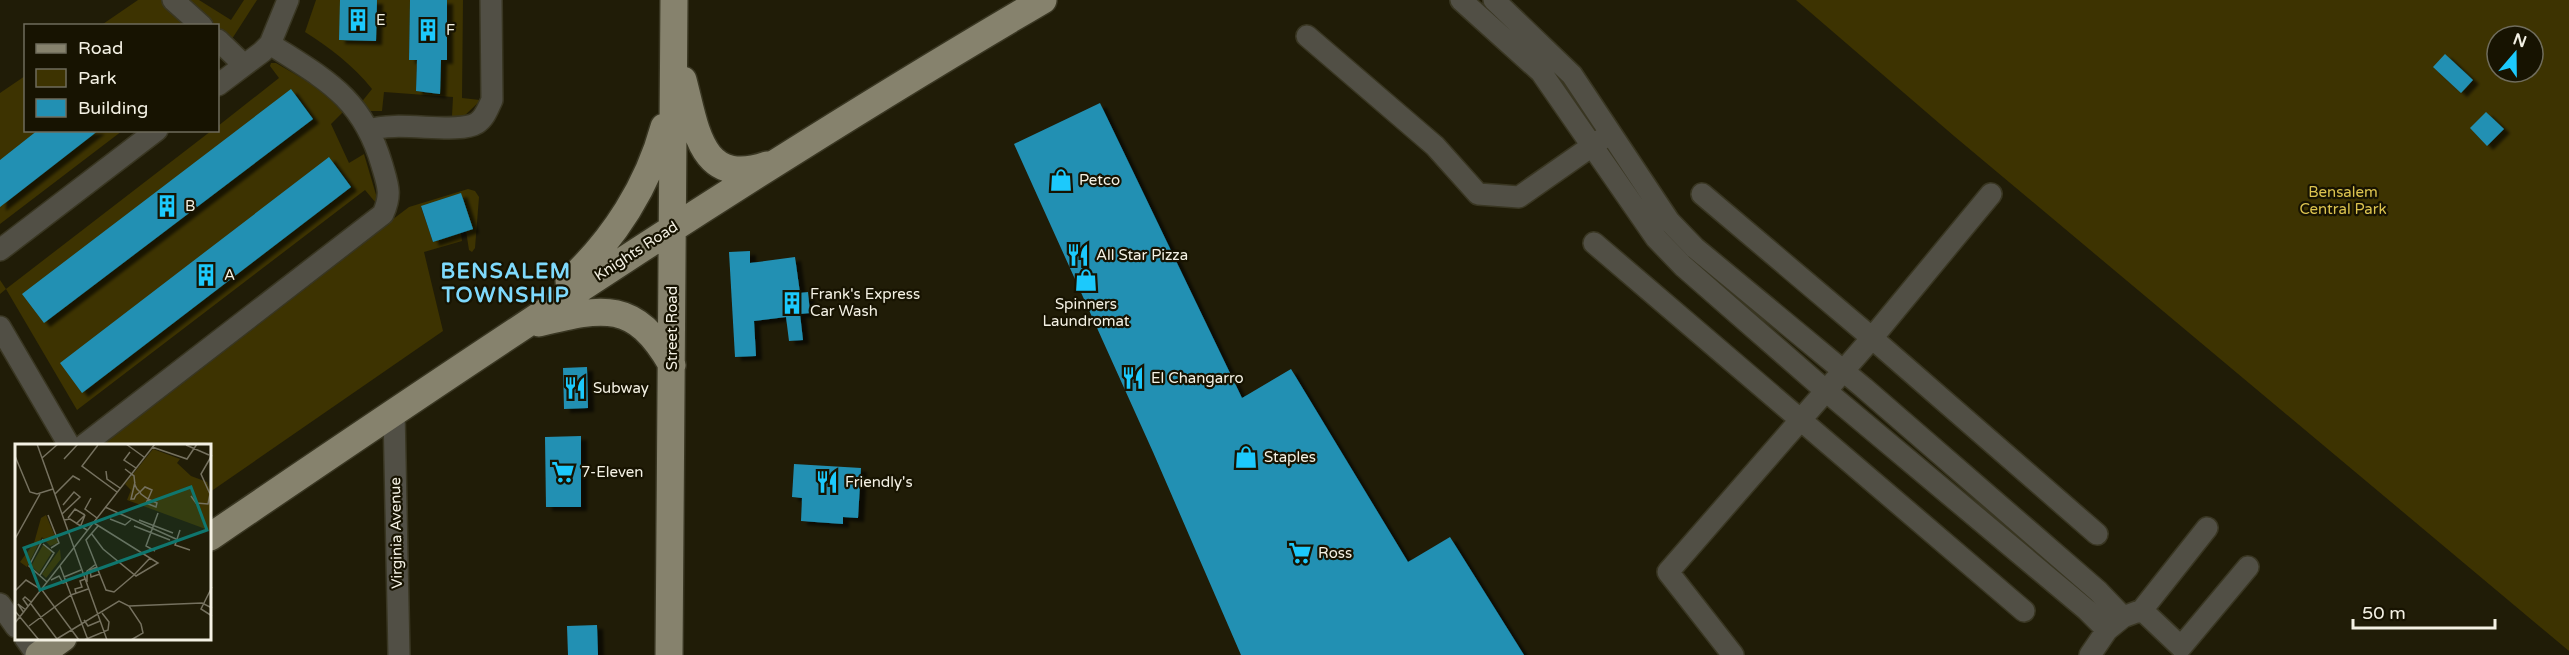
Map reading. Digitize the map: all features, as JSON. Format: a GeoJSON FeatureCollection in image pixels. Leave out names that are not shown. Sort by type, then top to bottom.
{"type":"FeatureCollection","features":[{"type":"Feature","properties":{"kind":"main road","name":"Street Road"},"geometry":{"type":"LineString","coordinates":[[669,655],[674,0]]}},
{"type":"Feature","properties":{"kind":"main road","name":"Knights Road"},"geometry":{"type":"LineString","coordinates":[[212,536],[394,411],[673,227],[1043,0]]}},
{"type":"Feature","properties":{"kind":"main road"},"geometry":{"type":"LineString","coordinates":[[674,46],[699,140],[706,153],[718,164],[732,170],[748,172],[782,160]]}},
{"type":"Feature","properties":{"kind":"main road"},"geometry":{"type":"LineString","coordinates":[[518,328],[593,258],[631,207],[656,156],[674,79]]}},
{"type":"Feature","properties":{"kind":"main road"},"geometry":{"type":"LineString","coordinates":[[518,328],[575,314],[612,311],[630,317],[643,327],[672,365]]}},
{"type":"Feature","properties":{"kind":"main road"},"geometry":{"type":"LineString","coordinates":[[38,655],[61,640]]}},
{"type":"Feature","properties":{"kind":"street"},"geometry":{"type":"LineString","coordinates":[[173,0],[200,24]]}},
{"type":"Feature","properties":{"kind":"street"},"geometry":{"type":"LineString","coordinates":[[219,84],[270,44],[288,0]]}},
{"type":"Feature","properties":{"kind":"street"},"geometry":{"type":"LineString","coordinates":[[369,130],[390,125],[464,127],[477,123],[486,113],[492,100],[491,0]]}},
{"type":"Feature","properties":{"kind":"street"},"geometry":{"type":"LineString","coordinates":[[1461,0],[1541,72],[1656,238],[1683,266],[1826,391],[2087,610],[2124,619]]}},
{"type":"Feature","properties":{"kind":"street"},"geometry":{"type":"LineString","coordinates":[[1494,0],[1572,75],[1669,221],[1695,248],[2098,591],[2124,619],[2178,651],[2248,567]]}},
{"type":"Feature","properties":{"kind":"street"},"geometry":{"type":"LineString","coordinates":[[1307,36],[1435,146],[1478,194],[1519,197],[1609,133]]}},
{"type":"Feature","properties":{"kind":"street"},"geometry":{"type":"LineString","coordinates":[[219,41],[244,64]]}},
{"type":"Feature","properties":{"kind":"street"},"geometry":{"type":"LineString","coordinates":[[85,444],[383,214],[390,191],[369,130],[347,99],[328,82],[270,44]]}},
{"type":"Feature","properties":{"kind":"street"},"geometry":{"type":"LineString","coordinates":[[0,250],[154,132]]}},
{"type":"Feature","properties":{"kind":"street"},"geometry":{"type":"LineString","coordinates":[[1702,194],[2097,534]]}},
{"type":"Feature","properties":{"kind":"street"},"geometry":{"type":"LineString","coordinates":[[1733,655],[1668,572],[1872,338],[1991,194]]}},
{"type":"Feature","properties":{"kind":"street"},"geometry":{"type":"LineString","coordinates":[[1594,243],[2024,611]]}},
{"type":"Feature","properties":{"kind":"street"},"geometry":{"type":"LineString","coordinates":[[0,327],[68,444]]}},
{"type":"Feature","properties":{"kind":"street","name":"Virginia Avenue"},"geometry":{"type":"LineString","coordinates":[[394,411],[399,655]]}},
{"type":"Feature","properties":{"kind":"street"},"geometry":{"type":"LineString","coordinates":[[2090,655],[2207,528]]}},
{"type":"Feature","properties":{"kind":"street"},"geometry":{"type":"LineString","coordinates":[[0,604],[15,626]]}},
{"type":"Feature","properties":{"kind":"street"},"geometry":{"type":"LineString","coordinates":[[26,640],[38,655]]}},
{"type":"Feature","properties":{"kind":"green space"},"geometry":{"type":"Polygon","coordinates":[[[138,0],[169,0],[194,24],[103,24],[138,0]]]}},
{"type":"Feature","properties":{"kind":"green space"},"geometry":{"type":"Polygon","coordinates":[[[184,0],[199,0],[231,20],[244,0],[257,0],[230,42],[219,32],[219,24],[210,24],[184,0]]]}},
{"type":"Feature","properties":{"kind":"green space"},"geometry":{"type":"Polygon","coordinates":[[[316,0],[410,0],[409,59],[417,60],[416,91],[440,94],[441,60],[447,60],[447,0],[463,0],[462,98],[480,100],[479,102],[463,117],[452,116],[453,97],[384,92],[382,111],[369,111],[360,104],[372,89],[341,58],[305,32],[316,0]]]}},
{"type":"Feature","properties":{"kind":"green space","name":"Bensalem Central Park"},"geometry":{"type":"Polygon","coordinates":[[[1796,0],[2569,0],[2569,651],[1954,136],[1796,0]]]}},
{"type":"Feature","properties":{"kind":"green space"},"geometry":{"type":"Polygon","coordinates":[[[271,63],[276,63],[329,94],[344,111],[331,124],[349,163],[364,154],[377,198],[376,203],[365,190],[77,410],[6,289],[210,132],[219,132],[219,125],[279,78],[270,66],[271,63]]]}},
{"type":"Feature","properties":{"kind":"green space"},"geometry":{"type":"Polygon","coordinates":[[[24,77],[24,132],[121,132],[0,224],[0,93],[24,77]]]}},
{"type":"Feature","properties":{"kind":"green space"},"geometry":{"type":"Polygon","coordinates":[[[468,189],[475,191],[479,197],[475,248],[472,252],[469,250],[466,231],[472,229],[461,194],[421,207],[433,242],[461,233],[462,241],[424,252],[443,331],[212,491],[212,444],[104,444],[108,435],[409,207],[468,189]]]}},
{"type":"Feature","properties":{"kind":"green space"},"geometry":{"type":"Polygon","coordinates":[[[0,280],[6,289],[0,294],[0,280]]]}},
{"type":"Feature","properties":{"kind":"building","name":"E"},"geometry":{"type":"Polygon","coordinates":[[[340,0],[377,0],[376,41],[339,40],[340,0]]]}},
{"type":"Feature","properties":{"kind":"building","name":"F"},"geometry":{"type":"Polygon","coordinates":[[[410,0],[447,0],[447,60],[441,60],[440,94],[416,91],[417,60],[409,60],[410,0]]]}},
{"type":"Feature","properties":{"kind":"building"},"geometry":{"type":"Polygon","coordinates":[[[2445,54],[2473,80],[2461,93],[2433,67],[2445,54]]]}},
{"type":"Feature","properties":{"kind":"building","name":"B"},"geometry":{"type":"Polygon","coordinates":[[[291,89],[313,119],[44,323],[22,294],[291,89]]]}},
{"type":"Feature","properties":{"kind":"building"},"geometry":{"type":"Polygon","coordinates":[[[1100,103],[1242,398],[1291,369],[1408,562],[1450,537],[1524,655],[1241,655],[1153,452],[1014,144],[1100,103]]]}},
{"type":"Feature","properties":{"kind":"building"},"geometry":{"type":"Polygon","coordinates":[[[2486,112],[2504,129],[2487,146],[2470,128],[2486,112]]]}},
{"type":"Feature","properties":{"kind":"building"},"geometry":{"type":"Polygon","coordinates":[[[35,132],[96,132],[0,207],[0,160],[35,132]]]}},
{"type":"Feature","properties":{"kind":"building","name":"A"},"geometry":{"type":"Polygon","coordinates":[[[329,157],[351,187],[82,393],[60,363],[329,157]]]}},
{"type":"Feature","properties":{"kind":"building"},"geometry":{"type":"Polygon","coordinates":[[[461,193],[473,229],[433,242],[421,206],[461,193]]]}},
{"type":"Feature","properties":{"kind":"building"},"geometry":{"type":"Polygon","coordinates":[[[750,251],[750,263],[795,257],[800,293],[808,292],[810,313],[800,314],[803,340],[789,341],[786,317],[754,321],[756,356],[735,357],[729,252],[750,251]]]}},
{"type":"Feature","properties":{"kind":"building","name":"Subway"},"geometry":{"type":"Polygon","coordinates":[[[587,367],[588,408],[564,409],[563,368],[587,367]]]}},
{"type":"Feature","properties":{"kind":"building","name":"7-Eleven"},"geometry":{"type":"Polygon","coordinates":[[[581,436],[581,507],[546,507],[545,437],[581,436]]]}},
{"type":"Feature","properties":{"kind":"building","name":"Friendly's"},"geometry":{"type":"Polygon","coordinates":[[[794,464],[861,468],[858,518],[843,517],[843,524],[801,521],[802,498],[792,497],[794,464]]]}},
{"type":"Feature","properties":{"kind":"building"},"geometry":{"type":"Polygon","coordinates":[[[597,625],[598,655],[568,655],[567,626],[597,625]]]}},
{"type":"Feature","properties":{"kind":"place","name":"E"},"geometry":{"type":"Point","coordinates":[358,20]}},
{"type":"Feature","properties":{"kind":"place","name":"F"},"geometry":{"type":"Point","coordinates":[428,30]}},
{"type":"Feature","properties":{"kind":"place","name":"Petco"},"geometry":{"type":"Point","coordinates":[1061,180]}},
{"type":"Feature","properties":{"kind":"place","name":"B"},"geometry":{"type":"Point","coordinates":[167,206]}},
{"type":"Feature","properties":{"kind":"place","name":"All Star Pizza"},"geometry":{"type":"Point","coordinates":[1078,255]}},
{"type":"Feature","properties":{"kind":"place","name":"A"},"geometry":{"type":"Point","coordinates":[206,275]}},
{"type":"Feature","properties":{"kind":"place","name":"Spinners Laundromat"},"geometry":{"type":"Point","coordinates":[1086,280]}},
{"type":"Feature","properties":{"kind":"place","name":"Frank's Express Car Wash"},"geometry":{"type":"Point","coordinates":[792,303]}},
{"type":"Feature","properties":{"kind":"place","name":"El Changarro"},"geometry":{"type":"Point","coordinates":[1133,378]}},
{"type":"Feature","properties":{"kind":"place","name":"Subway"},"geometry":{"type":"Point","coordinates":[575,388]}},
{"type":"Feature","properties":{"kind":"place","name":"Staples"},"geometry":{"type":"Point","coordinates":[1246,457]}},
{"type":"Feature","properties":{"kind":"place","name":"7-Eleven"},"geometry":{"type":"Point","coordinates":[563,472]}},
{"type":"Feature","properties":{"kind":"place","name":"Friendly's"},"geometry":{"type":"Point","coordinates":[827,482]}},
{"type":"Feature","properties":{"kind":"place","name":"Ross"},"geometry":{"type":"Point","coordinates":[1300,553]}},
{"type":"Feature","properties":{"kind":"district","name":"BENSALEM TOWNSHIP"},"geometry":{"type":"Point","coordinates":[506,283]}}]}
